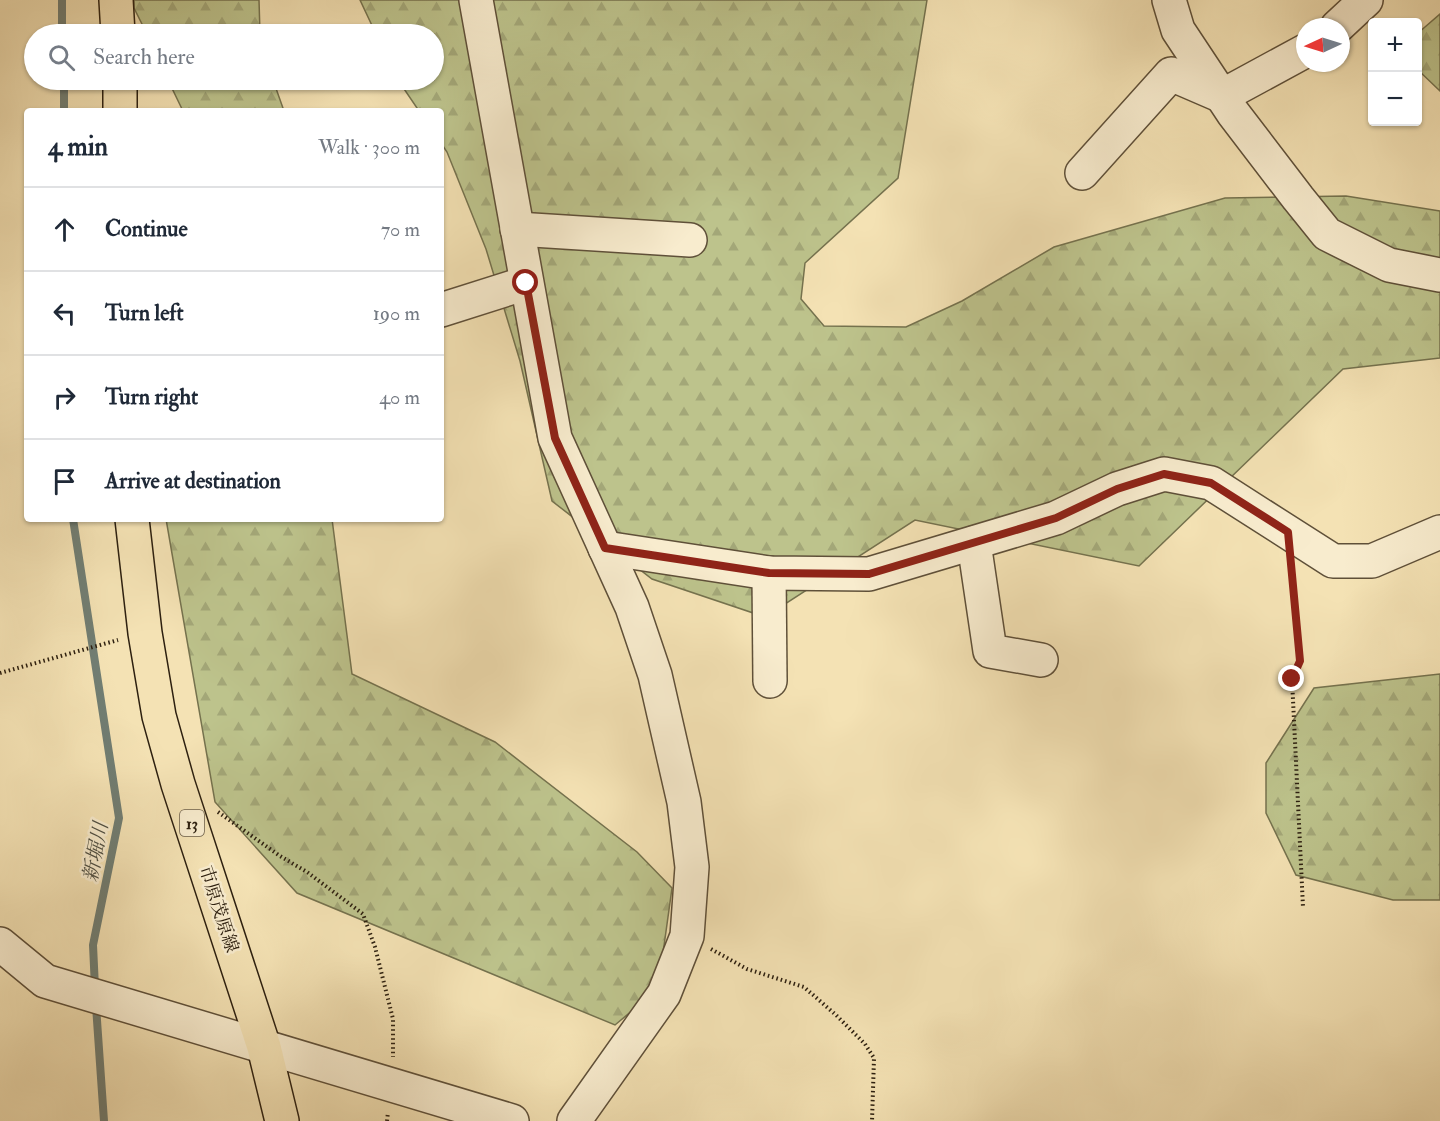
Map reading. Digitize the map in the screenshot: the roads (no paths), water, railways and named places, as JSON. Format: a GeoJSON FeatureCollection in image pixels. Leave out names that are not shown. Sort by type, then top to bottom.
{"type":"FeatureCollection","features":[{"type":"Feature","properties":{"kind":"main road"},"geometry":{"type":"LineString","coordinates":[[116,0],[117,24]]}},
{"type":"Feature","properties":{"kind":"main road"},"geometry":{"type":"LineString","coordinates":[[120,90],[120,108]]}},
{"type":"Feature","properties":{"kind":"main road","name":"市原茂原線"},"geometry":{"type":"LineString","coordinates":[[132,522],[145,633],[159,716],[178,784],[264,1047],[282,1121]]}},
{"type":"Feature","properties":{"kind":"street"},"geometry":{"type":"LineString","coordinates":[[476,0],[555,438],[632,607],[655,675],[684,802],[692,867],[687,936],[663,994],[574,1121]]}},
{"type":"Feature","properties":{"kind":"street"},"geometry":{"type":"LineString","coordinates":[[1347,18],[1366,0]]}},
{"type":"Feature","properties":{"kind":"street"},"geometry":{"type":"LineString","coordinates":[[1166,7],[1178,30],[1222,96],[1327,234],[1389,265],[1440,275]]}},
{"type":"Feature","properties":{"kind":"street"},"geometry":{"type":"LineString","coordinates":[[1222,96],[1296,56]]}},
{"type":"Feature","properties":{"kind":"street"},"geometry":{"type":"LineString","coordinates":[[1082,172],[1171,74],[1222,96]]}},
{"type":"Feature","properties":{"kind":"street"},"geometry":{"type":"LineString","coordinates":[[517,229],[690,240]]}},
{"type":"Feature","properties":{"kind":"street"},"geometry":{"type":"LineString","coordinates":[[444,309],[526,283]]}},
{"type":"Feature","properties":{"kind":"street"},"geometry":{"type":"LineString","coordinates":[[605,548],[769,573],[869,574],[1056,518],[1117,489],[1164,474],[1211,483],[1333,561],[1372,561],[1440,532]]}},
{"type":"Feature","properties":{"kind":"street"},"geometry":{"type":"LineString","coordinates":[[974,543],[990,651],[1041,660]]}},
{"type":"Feature","properties":{"kind":"street"},"geometry":{"type":"LineString","coordinates":[[769,573],[771,681]]}},
{"type":"Feature","properties":{"kind":"street"},"geometry":{"type":"LineString","coordinates":[[0,944],[45,981],[512,1121]]}},
{"type":"Feature","properties":{"kind":"waterway","name":"新堀川"},"geometry":{"type":"LineString","coordinates":[[62,0],[62,24]]}},
{"type":"Feature","properties":{"kind":"waterway","name":"新堀川"},"geometry":{"type":"LineString","coordinates":[[64,90],[64,108]]}},
{"type":"Feature","properties":{"kind":"waterway","name":"新堀川"},"geometry":{"type":"LineString","coordinates":[[73,522],[119,818],[93,945],[95,988]]}},
{"type":"Feature","properties":{"kind":"waterway","name":"新堀川"},"geometry":{"type":"LineString","coordinates":[[96,1006],[104,1121]]}}]}
